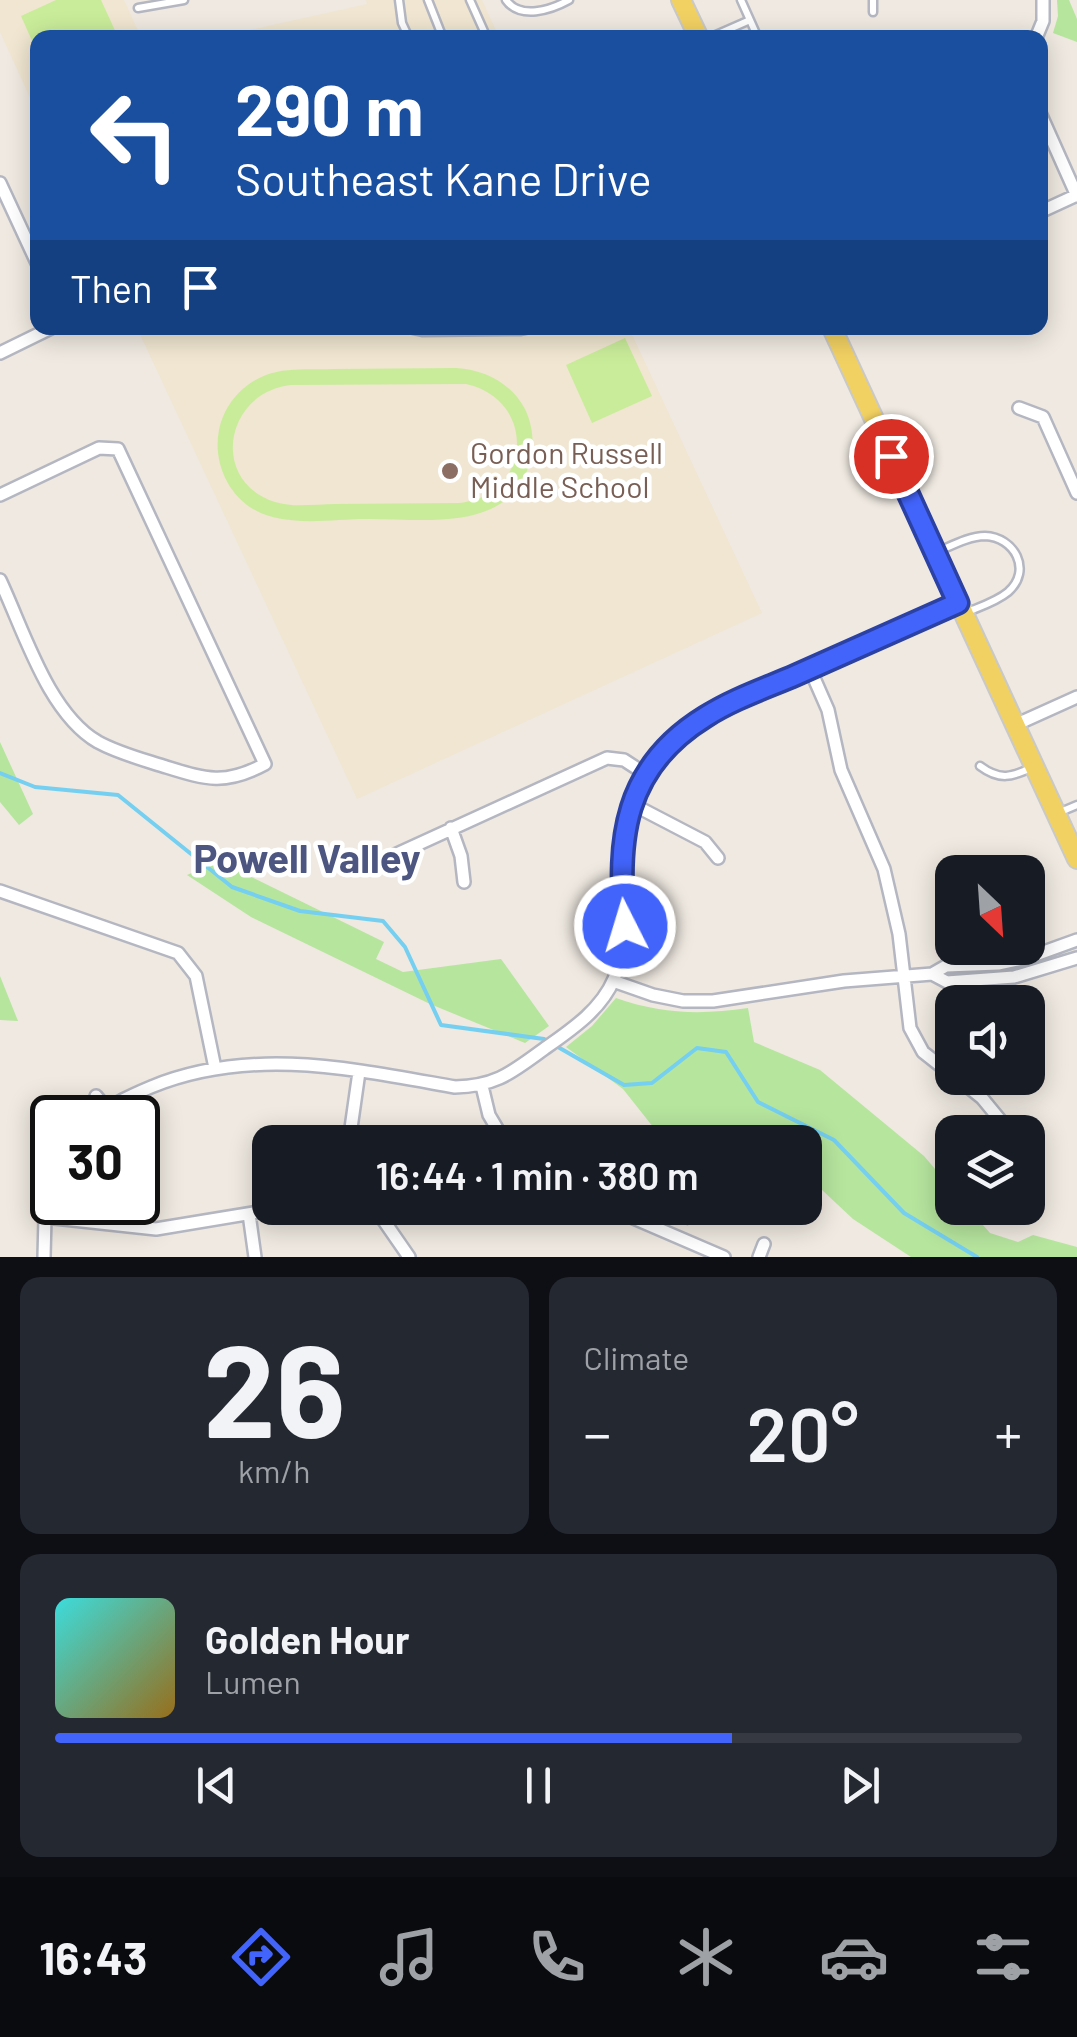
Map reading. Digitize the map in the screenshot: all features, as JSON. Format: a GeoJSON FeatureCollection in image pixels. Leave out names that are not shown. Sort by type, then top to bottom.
{"type":"FeatureCollection","features":[{"type":"Feature","properties":{"kind":"main road"},"geometry":{"type":"LineString","coordinates":[[681,0],[694,30]]}},
{"type":"Feature","properties":{"kind":"main road"},"geometry":{"type":"LineString","coordinates":[[835,335],[1077,858]]}},
{"type":"Feature","properties":{"kind":"street"},"geometry":{"type":"LineString","coordinates":[[1040,30],[1043,0]]}},
{"type":"Feature","properties":{"kind":"street"},"geometry":{"type":"LineString","coordinates":[[1048,131],[1077,195],[1048,208]]}},
{"type":"Feature","properties":{"kind":"street"},"geometry":{"type":"LineString","coordinates":[[0,183],[4,200],[30,250]]}},
{"type":"Feature","properties":{"kind":"street"},"geometry":{"type":"LineString","coordinates":[[0,352],[36,335]]}},
{"type":"Feature","properties":{"kind":"street"},"geometry":{"type":"LineString","coordinates":[[1019,408],[1043,417],[1077,493]]}},
{"type":"Feature","properties":{"kind":"street"},"geometry":{"type":"LineString","coordinates":[[0,494],[99,448],[118,449],[265,764],[234,778],[206,780],[128,755],[87,734],[58,704],[0,580]]}},
{"type":"Feature","properties":{"kind":"street"},"geometry":{"type":"LineString","coordinates":[[139,1095],[165,1082],[253,1062],[292,1062],[455,1087],[482,1086],[503,1078],[588,1015],[613,981],[622,954],[625,926],[621,845],[632,804],[647,775],[679,736],[707,716],[810,669],[961,608]]}},
{"type":"Feature","properties":{"kind":"street"},"geometry":{"type":"LineString","coordinates":[[810,669],[828,710],[841,770],[884,869],[899,934],[906,1014],[916,1040],[935,1064]]}},
{"type":"Feature","properties":{"kind":"street"},"geometry":{"type":"LineString","coordinates":[[1015,725],[1077,697]]}},
{"type":"Feature","properties":{"kind":"street"},"geometry":{"type":"LineString","coordinates":[[364,869],[608,758],[624,760],[647,775]]}},
{"type":"Feature","properties":{"kind":"street"},"geometry":{"type":"LineString","coordinates":[[632,804],[706,842],[718,858]]}},
{"type":"Feature","properties":{"kind":"street"},"geometry":{"type":"LineString","coordinates":[[451,828],[461,856],[464,882]]}},
{"type":"Feature","properties":{"kind":"street"},"geometry":{"type":"LineString","coordinates":[[0,892],[178,953],[196,976],[215,1068]]}},
{"type":"Feature","properties":{"kind":"street"},"geometry":{"type":"LineString","coordinates":[[613,981],[683,1001],[713,1000],[932,974],[946,966],[998,964],[1077,940]]}},
{"type":"Feature","properties":{"kind":"street"},"geometry":{"type":"LineString","coordinates":[[932,974],[947,982],[1014,977],[1077,958]]}},
{"type":"Feature","properties":{"kind":"street"},"geometry":{"type":"LineString","coordinates":[[351,1125],[359,1072]]}},
{"type":"Feature","properties":{"kind":"street"},"geometry":{"type":"LineString","coordinates":[[482,1086],[495,1125]]}},
{"type":"Feature","properties":{"kind":"street"},"geometry":{"type":"LineString","coordinates":[[978,1095],[996,1115]]}},
{"type":"Feature","properties":{"kind":"street"},"geometry":{"type":"LineString","coordinates":[[119,1225],[156,1229],[252,1213]]}},
{"type":"Feature","properties":{"kind":"street"},"geometry":{"type":"LineString","coordinates":[[249,1214],[255,1257]]}},
{"type":"Feature","properties":{"kind":"street"},"geometry":{"type":"LineString","coordinates":[[44,1257],[46,1225]]}},
{"type":"Feature","properties":{"kind":"street"},"geometry":{"type":"LineString","coordinates":[[387,1225],[409,1257]]}},
{"type":"Feature","properties":{"kind":"street"},"geometry":{"type":"LineString","coordinates":[[647,1225],[724,1257]]}},
{"type":"Feature","properties":{"kind":"street"},"geometry":{"type":"LineString","coordinates":[[759,1257],[764,1244]]}},
{"type":"Feature","properties":{"kind":"lane"},"geometry":{"type":"LineString","coordinates":[[138,8],[184,0]]}},
{"type":"Feature","properties":{"kind":"lane"},"geometry":{"type":"LineString","coordinates":[[399,0],[406,30]]}},
{"type":"Feature","properties":{"kind":"lane"},"geometry":{"type":"LineString","coordinates":[[428,0],[440,30]]}},
{"type":"Feature","properties":{"kind":"lane"},"geometry":{"type":"LineString","coordinates":[[470,0],[483,30]]}},
{"type":"Feature","properties":{"kind":"lane"},"geometry":{"type":"LineString","coordinates":[[506,0],[512,8],[527,12],[569,0]]}},
{"type":"Feature","properties":{"kind":"lane"},"geometry":{"type":"LineString","coordinates":[[742,0],[754,30]]}},
{"type":"Feature","properties":{"kind":"lane"},"geometry":{"type":"LineString","coordinates":[[872,12],[873,0]]}},
{"type":"Feature","properties":{"kind":"lane"},"geometry":{"type":"LineString","coordinates":[[727,30],[750,20]]}},
{"type":"Feature","properties":{"kind":"lane"},"geometry":{"type":"LineString","coordinates":[[936,553],[981,536],[1011,544],[1017,553],[1019,574],[1007,592],[961,608]]}},
{"type":"Feature","properties":{"kind":"lane"},"geometry":{"type":"LineString","coordinates":[[980,766],[1007,778],[1034,766]]}},
{"type":"Feature","properties":{"kind":"lane"},"geometry":{"type":"LineString","coordinates":[[1056,814],[1077,805]]}},
{"type":"Feature","properties":{"kind":"shaded area"},"geometry":{"type":"Polygon","coordinates":[[[0,0],[124,0],[138,30],[30,30],[30,98],[0,32],[0,0]]]}},
{"type":"Feature","properties":{"kind":"shaded area"},"geometry":{"type":"Polygon","coordinates":[[[366,0],[482,0],[496,30],[249,30],[367,4],[366,0]]]}},
{"type":"Feature","properties":{"kind":"shaded area","name":"Gordon Russell Middle School"},"geometry":{"type":"Polygon","coordinates":[[[140,335],[632,335],[762,613],[357,799],[140,335]]]}},
{"type":"Feature","properties":{"kind":"green space"},"geometry":{"type":"Polygon","coordinates":[[[56,0],[101,0],[115,30],[30,30],[30,36],[21,16],[56,0]]]}},
{"type":"Feature","properties":{"kind":"green space"},"geometry":{"type":"Polygon","coordinates":[[[1057,0],[1069,0],[1077,19],[1077,42],[1053,33],[1057,0]]]}},
{"type":"Feature","properties":{"kind":"green space"},"geometry":{"type":"Polygon","coordinates":[[[625,338],[652,396],[592,423],[566,365],[625,338]]]}},
{"type":"Feature","properties":{"kind":"green space"},"geometry":{"type":"Polygon","coordinates":[[[456,368],[487,375],[505,385],[528,416],[532,446],[528,468],[517,489],[501,504],[481,513],[435,520],[294,521],[253,509],[236,494],[224,475],[218,453],[221,421],[242,390],[257,379],[291,370],[456,368]],[[466,384],[291,385],[269,391],[251,403],[233,438],[234,458],[240,476],[254,491],[282,504],[459,503],[483,497],[501,484],[517,447],[515,427],[506,408],[489,393],[466,384]]]}},
{"type":"Feature","properties":{"kind":"green space"},"geometry":{"type":"Polygon","coordinates":[[[0,742],[33,814],[19,825],[0,802],[0,742]]]}},
{"type":"Feature","properties":{"kind":"green space"},"geometry":{"type":"Polygon","coordinates":[[[219,861],[384,942],[376,959],[403,972],[501,959],[549,1026],[525,1043],[430,1004],[251,917],[187,875],[219,861]]]}},
{"type":"Feature","properties":{"kind":"green space"},"geometry":{"type":"Polygon","coordinates":[[[0,976],[18,1021],[0,1020],[0,976]]]}},
{"type":"Feature","properties":{"kind":"green space"},"geometry":{"type":"Polygon","coordinates":[[[616,998],[681,1012],[748,1008],[754,1042],[820,1070],[924,1156],[935,1169],[935,1225],[983,1225],[990,1233],[1018,1242],[1033,1235],[1077,1247],[1077,1257],[911,1257],[853,1219],[822,1190],[822,1125],[652,1125],[623,1089],[566,1047],[592,1026],[616,998]]]}},
{"type":"Feature","properties":{"kind":"waterway"},"geometry":{"type":"LineString","coordinates":[[0,773],[35,787],[118,795],[232,887],[300,911],[383,921],[405,947],[441,1025],[544,1039],[624,1085],[652,1083],[697,1048],[726,1052],[758,1102],[834,1140],[904,1213],[977,1257]]}},
{"type":"Feature","properties":{"kind":"place","name":"Gordon Russell Middle School"},"geometry":{"type":"Point","coordinates":[450,471]}},
{"type":"Feature","properties":{"kind":"district","name":"Powell Valley"},"geometry":{"type":"Point","coordinates":[307,859]}},
{"type":"Feature","properties":{"kind":"route"},"geometry":{"type":"LineString","coordinates":[[625,926],[620,867],[625,826],[647,775],[679,736],[725,706],[958,603],[891,456]]}}]}
